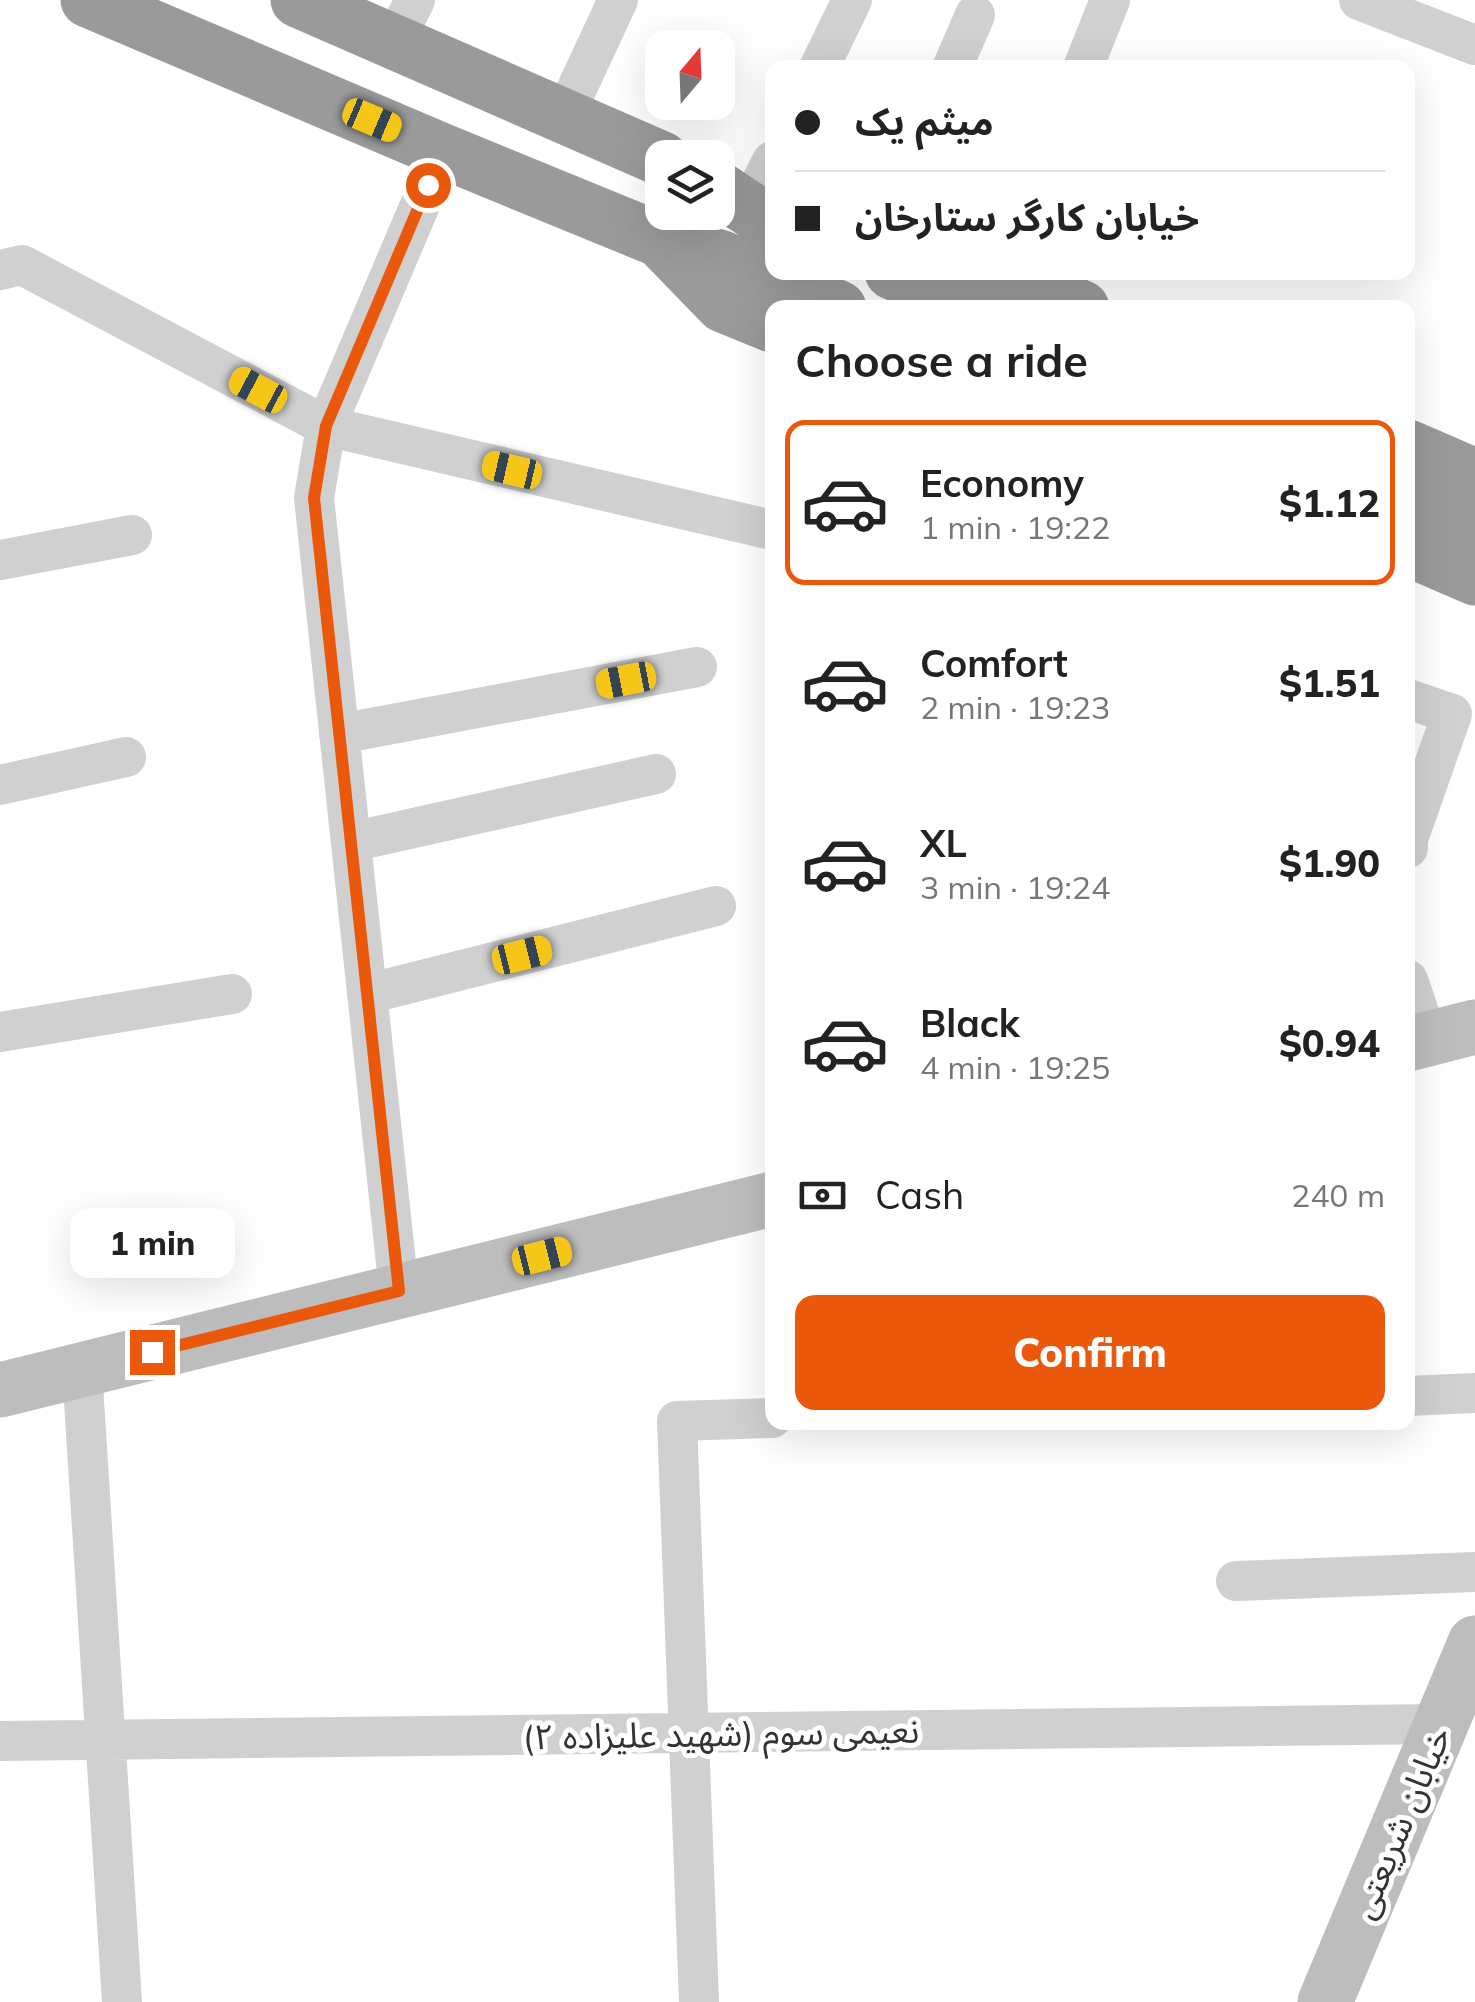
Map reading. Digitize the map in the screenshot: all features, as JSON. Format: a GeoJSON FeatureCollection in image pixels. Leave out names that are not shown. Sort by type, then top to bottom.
{"type":"FeatureCollection","features":[{"type":"Feature","properties":{"kind":"highway"},"geometry":{"type":"LineString","coordinates":[[88,0],[660,240],[722,258],[765,276]]}},
{"type":"Feature","properties":{"kind":"highway"},"geometry":{"type":"LineString","coordinates":[[298,0],[405,21],[564,116],[645,152]]}},
{"type":"Feature","properties":{"kind":"highway"},"geometry":{"type":"LineString","coordinates":[[660,240],[723,304],[765,322]]}},
{"type":"Feature","properties":{"kind":"highway"},"geometry":{"type":"LineString","coordinates":[[773,280],[820,300]]}},
{"type":"Feature","properties":{"kind":"highway"},"geometry":{"type":"LineString","coordinates":[[910,280],[956,300]]}},
{"type":"Feature","properties":{"kind":"highway"},"geometry":{"type":"LineString","coordinates":[[1019,280],[1064,300]]}},
{"type":"Feature","properties":{"kind":"highway"},"geometry":{"type":"LineString","coordinates":[[1415,451],[1475,476]]}},
{"type":"Feature","properties":{"kind":"highway"},"geometry":{"type":"LineString","coordinates":[[1415,497],[1475,523]]}},
{"type":"Feature","properties":{"kind":"highway"},"geometry":{"type":"LineString","coordinates":[[1415,552],[1475,578]]}},
{"type":"Feature","properties":{"kind":"highway"},"geometry":{"type":"LineString","coordinates":[[1415,591],[1475,616]]}},
{"type":"Feature","properties":{"kind":"street"},"geometry":{"type":"LineString","coordinates":[[564,116],[618,0]]}},
{"type":"Feature","properties":{"kind":"street"},"geometry":{"type":"LineString","coordinates":[[823,60],[852,0]]}},
{"type":"Feature","properties":{"kind":"street"},"geometry":{"type":"LineString","coordinates":[[1086,60],[1110,0]]}},
{"type":"Feature","properties":{"kind":"street"},"geometry":{"type":"LineString","coordinates":[[1359,0],[1475,45]]}},
{"type":"Feature","properties":{"kind":"street"},"geometry":{"type":"LineString","coordinates":[[955,60],[975,15]]}},
{"type":"Feature","properties":{"kind":"street"},"geometry":{"type":"LineString","coordinates":[[399,1291],[314,498],[326,426],[443,151]]}},
{"type":"Feature","properties":{"kind":"street"},"geometry":{"type":"LineString","coordinates":[[7,260],[326,426],[765,528]]}},
{"type":"Feature","properties":{"kind":"street"},"geometry":{"type":"LineString","coordinates":[[0,560],[132,534]]}},
{"type":"Feature","properties":{"kind":"street"},"geometry":{"type":"LineString","coordinates":[[339,734],[697,666]]}},
{"type":"Feature","properties":{"kind":"street"},"geometry":{"type":"LineString","coordinates":[[1415,701],[1452,714],[1415,820]]}},
{"type":"Feature","properties":{"kind":"street"},"geometry":{"type":"LineString","coordinates":[[0,784],[126,757]]}},
{"type":"Feature","properties":{"kind":"street"},"geometry":{"type":"LineString","coordinates":[[350,842],[656,774]]}},
{"type":"Feature","properties":{"kind":"street"},"geometry":{"type":"LineString","coordinates":[[367,994],[716,906]]}},
{"type":"Feature","properties":{"kind":"street"},"geometry":{"type":"LineString","coordinates":[[0,1032],[232,994]]}},
{"type":"Feature","properties":{"kind":"street"},"geometry":{"type":"LineString","coordinates":[[1415,994],[1437,1037]]}},
{"type":"Feature","properties":{"kind":"street"},"geometry":{"type":"LineString","coordinates":[[0,1390],[765,1201]]}},
{"type":"Feature","properties":{"kind":"street"},"geometry":{"type":"LineString","coordinates":[[82,1369],[122,2002]]}},
{"type":"Feature","properties":{"kind":"street"},"geometry":{"type":"LineString","coordinates":[[1415,1396],[1475,1393]]}},
{"type":"Feature","properties":{"kind":"street"},"geometry":{"type":"LineString","coordinates":[[699,2002],[677,1421],[765,1418]]}},
{"type":"Feature","properties":{"kind":"street"},"geometry":{"type":"LineString","coordinates":[[1236,1581],[1475,1572]]}},
{"type":"Feature","properties":{"kind":"street","name":"خیابان شریعتی"},"geometry":{"type":"LineString","coordinates":[[1326,2002],[1475,1643]]}},
{"type":"Feature","properties":{"kind":"street","name":"نعیمی سوم (شهید علیزاده ۲)"},"geometry":{"type":"LineString","coordinates":[[0,1741],[1442,1724]]}},
{"type":"Feature","properties":{"kind":"route"},"geometry":{"type":"LineString","coordinates":[[152,1352],[399,1291],[314,498],[326,426],[428,185]]}}]}
